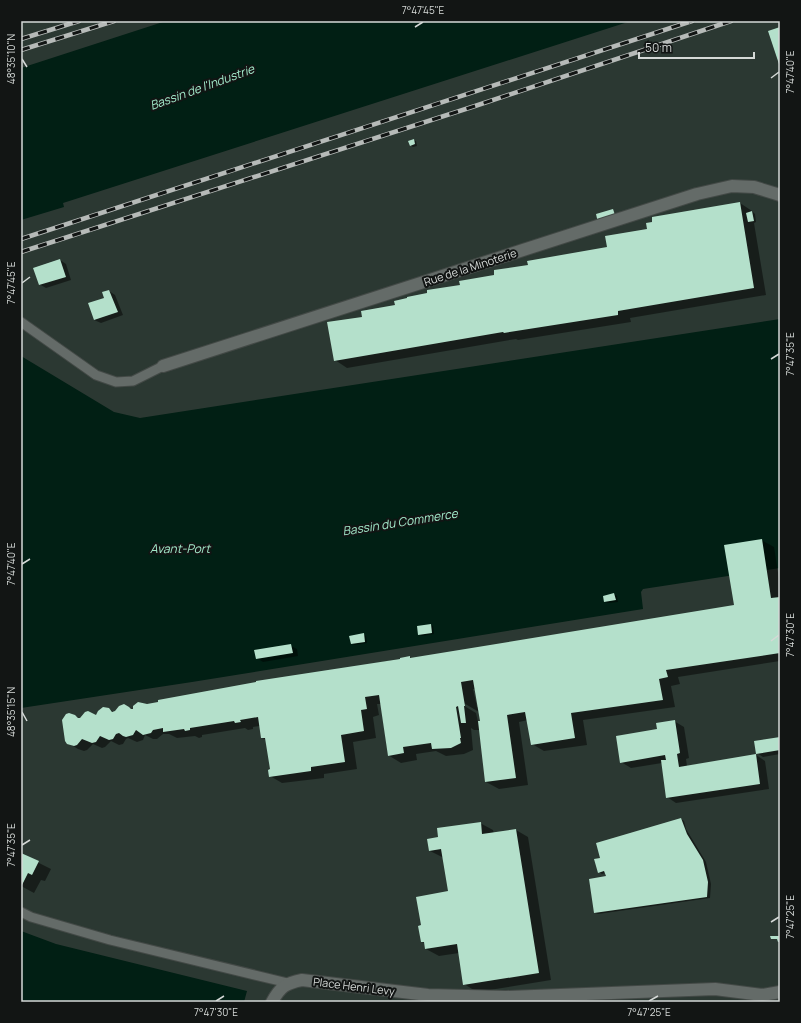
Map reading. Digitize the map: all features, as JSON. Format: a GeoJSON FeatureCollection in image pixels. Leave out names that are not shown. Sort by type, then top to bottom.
{"type":"FeatureCollection","features":[{"type":"Feature","properties":{"kind":"street","name":"Rue de la Minoterie"},"geometry":{"type":"LineString","coordinates":[[163,366],[697,194],[732,186],[754,187],[780,195]]}},
{"type":"Feature","properties":{"kind":"street","name":"Place Henri Levy"},"geometry":{"type":"LineString","coordinates":[[288,983],[302,980],[428,994],[506,997],[714,989],[762,995],[780,992]]}},
{"type":"Feature","properties":{"kind":"street"},"geometry":{"type":"LineString","coordinates":[[272,1002],[276,994],[288,983]]}},
{"type":"Feature","properties":{"kind":"lane"},"geometry":{"type":"LineString","coordinates":[[21,322],[96,375],[116,382],[133,381],[163,366]]}},
{"type":"Feature","properties":{"kind":"lane"},"geometry":{"type":"LineString","coordinates":[[21,912],[31,917],[110,940],[288,983]]}},
{"type":"Feature","properties":{"kind":"shaded area"},"geometry":{"type":"Polygon","coordinates":[[[21,21],[780,21],[780,1002],[21,1002],[21,21]]]}},
{"type":"Feature","properties":{"kind":"water","name":"Bassin de l'Industrie"},"geometry":{"type":"Polygon","coordinates":[[[166,21],[631,21],[63,203],[64,207],[21,220],[21,68],[166,21]]]}},
{"type":"Feature","properties":{"kind":"water","name":"Avant-Port"},"geometry":{"type":"Polygon","coordinates":[[[780,319],[780,568],[643,589],[641,592],[643,609],[192,682],[21,708],[21,356],[114,412],[140,418],[780,319]]]}},
{"type":"Feature","properties":{"kind":"water"},"geometry":{"type":"Polygon","coordinates":[[[21,931],[56,944],[247,991],[244,1002],[21,1002],[21,931]]]}},
{"type":"Feature","properties":{"kind":"building"},"geometry":{"type":"Polygon","coordinates":[[[780,27],[780,67],[768,31],[780,27]]]}},
{"type":"Feature","properties":{"kind":"building"},"geometry":{"type":"Polygon","coordinates":[[[414,139],[415,144],[410,146],[408,141],[414,139]]]}},
{"type":"Feature","properties":{"kind":"building"},"geometry":{"type":"Polygon","coordinates":[[[740,202],[754,288],[618,311],[618,315],[503,332],[334,361],[327,322],[362,317],[361,311],[395,305],[394,301],[427,293],[427,290],[460,285],[459,281],[494,275],[494,270],[528,265],[527,261],[607,247],[605,236],[647,229],[646,223],[652,222],[652,217],[740,202]]]}},
{"type":"Feature","properties":{"kind":"building"},"geometry":{"type":"Polygon","coordinates":[[[613,209],[616,218],[598,223],[596,214],[613,209]]]}},
{"type":"Feature","properties":{"kind":"building"},"geometry":{"type":"Polygon","coordinates":[[[752,211],[754,221],[748,222],[746,213],[752,211]]]}},
{"type":"Feature","properties":{"kind":"building"},"geometry":{"type":"Polygon","coordinates":[[[60,259],[66,277],[39,285],[33,268],[60,259]]]}},
{"type":"Feature","properties":{"kind":"building"},"geometry":{"type":"Polygon","coordinates":[[[109,290],[118,312],[94,320],[88,303],[104,298],[102,292],[109,290]]]}},
{"type":"Feature","properties":{"kind":"building"},"geometry":{"type":"Polygon","coordinates":[[[762,539],[771,598],[780,597],[780,653],[666,670],[668,677],[659,679],[663,700],[571,713],[575,738],[531,745],[525,712],[507,715],[516,778],[485,782],[478,721],[480,721],[473,680],[461,682],[466,723],[461,723],[458,706],[456,707],[461,743],[451,748],[432,749],[431,743],[403,747],[404,753],[388,756],[379,695],[365,697],[367,709],[361,710],[364,731],[341,735],[345,762],[311,767],[311,771],[269,777],[268,770],[270,769],[265,738],[261,738],[258,717],[240,720],[241,722],[235,723],[234,721],[190,728],[190,730],[185,731],[184,729],[163,732],[163,728],[153,730],[151,733],[143,735],[136,730],[133,735],[126,737],[119,733],[116,734],[113,739],[109,740],[100,736],[96,742],[92,743],[82,739],[77,745],[74,746],[67,744],[65,741],[62,720],[66,714],[69,713],[80,718],[85,712],[88,711],[96,715],[103,707],[109,708],[112,712],[124,704],[133,709],[133,706],[138,702],[147,704],[158,702],[158,700],[256,681],[400,659],[410,656],[410,658],[734,605],[724,545],[762,539]]]}},
{"type":"Feature","properties":{"kind":"building"},"geometry":{"type":"Polygon","coordinates":[[[614,593],[616,600],[604,602],[603,596],[614,593]]]}},
{"type":"Feature","properties":{"kind":"building"},"geometry":{"type":"Polygon","coordinates":[[[431,624],[432,633],[418,635],[417,626],[431,624]]]}},
{"type":"Feature","properties":{"kind":"building"},"geometry":{"type":"Polygon","coordinates":[[[364,633],[365,642],[351,644],[349,636],[364,633]]]}},
{"type":"Feature","properties":{"kind":"building"},"geometry":{"type":"Polygon","coordinates":[[[291,644],[293,653],[256,659],[254,650],[291,644]]]}},
{"type":"Feature","properties":{"kind":"building"},"geometry":{"type":"Polygon","coordinates":[[[675,720],[680,753],[677,754],[679,767],[756,754],[760,784],[666,798],[661,760],[666,760],[665,755],[620,763],[616,736],[657,729],[656,723],[675,720]]]}},
{"type":"Feature","properties":{"kind":"building"},"geometry":{"type":"Polygon","coordinates":[[[780,737],[780,750],[756,754],[754,741],[780,737]]]}},
{"type":"Feature","properties":{"kind":"building"},"geometry":{"type":"Polygon","coordinates":[[[681,818],[687,834],[703,860],[708,882],[707,897],[594,913],[589,879],[606,876],[604,871],[598,873],[594,859],[600,858],[596,843],[681,818]]]}},
{"type":"Feature","properties":{"kind":"building"},"geometry":{"type":"Polygon","coordinates":[[[481,822],[482,834],[516,829],[539,973],[463,985],[457,944],[425,949],[424,942],[421,942],[418,926],[421,925],[416,897],[448,891],[441,849],[429,851],[427,839],[438,837],[437,828],[481,822]]]}},
{"type":"Feature","properties":{"kind":"building"},"geometry":{"type":"Polygon","coordinates":[[[21,853],[39,861],[32,875],[28,873],[21,887],[21,853]]]}},
{"type":"Feature","properties":{"kind":"building"},"geometry":{"type":"Polygon","coordinates":[[[770,936],[780,936],[780,942],[778,942],[777,939],[771,939],[770,936]]]}},
{"type":"Feature","properties":{"kind":"railway"},"geometry":{"type":"LineString","coordinates":[[21,39],[79,21]]}},
{"type":"Feature","properties":{"kind":"railway"},"geometry":{"type":"LineString","coordinates":[[21,50],[114,21]]}},
{"type":"Feature","properties":{"kind":"railway"},"geometry":{"type":"LineString","coordinates":[[21,239],[692,21]]}},
{"type":"Feature","properties":{"kind":"railway"},"geometry":{"type":"LineString","coordinates":[[21,252],[475,106],[731,21]]}},
{"type":"Feature","properties":{"kind":"water label","name":"Bassin du Commerce"},"geometry":{"type":"Point","coordinates":[400,522]}}]}
